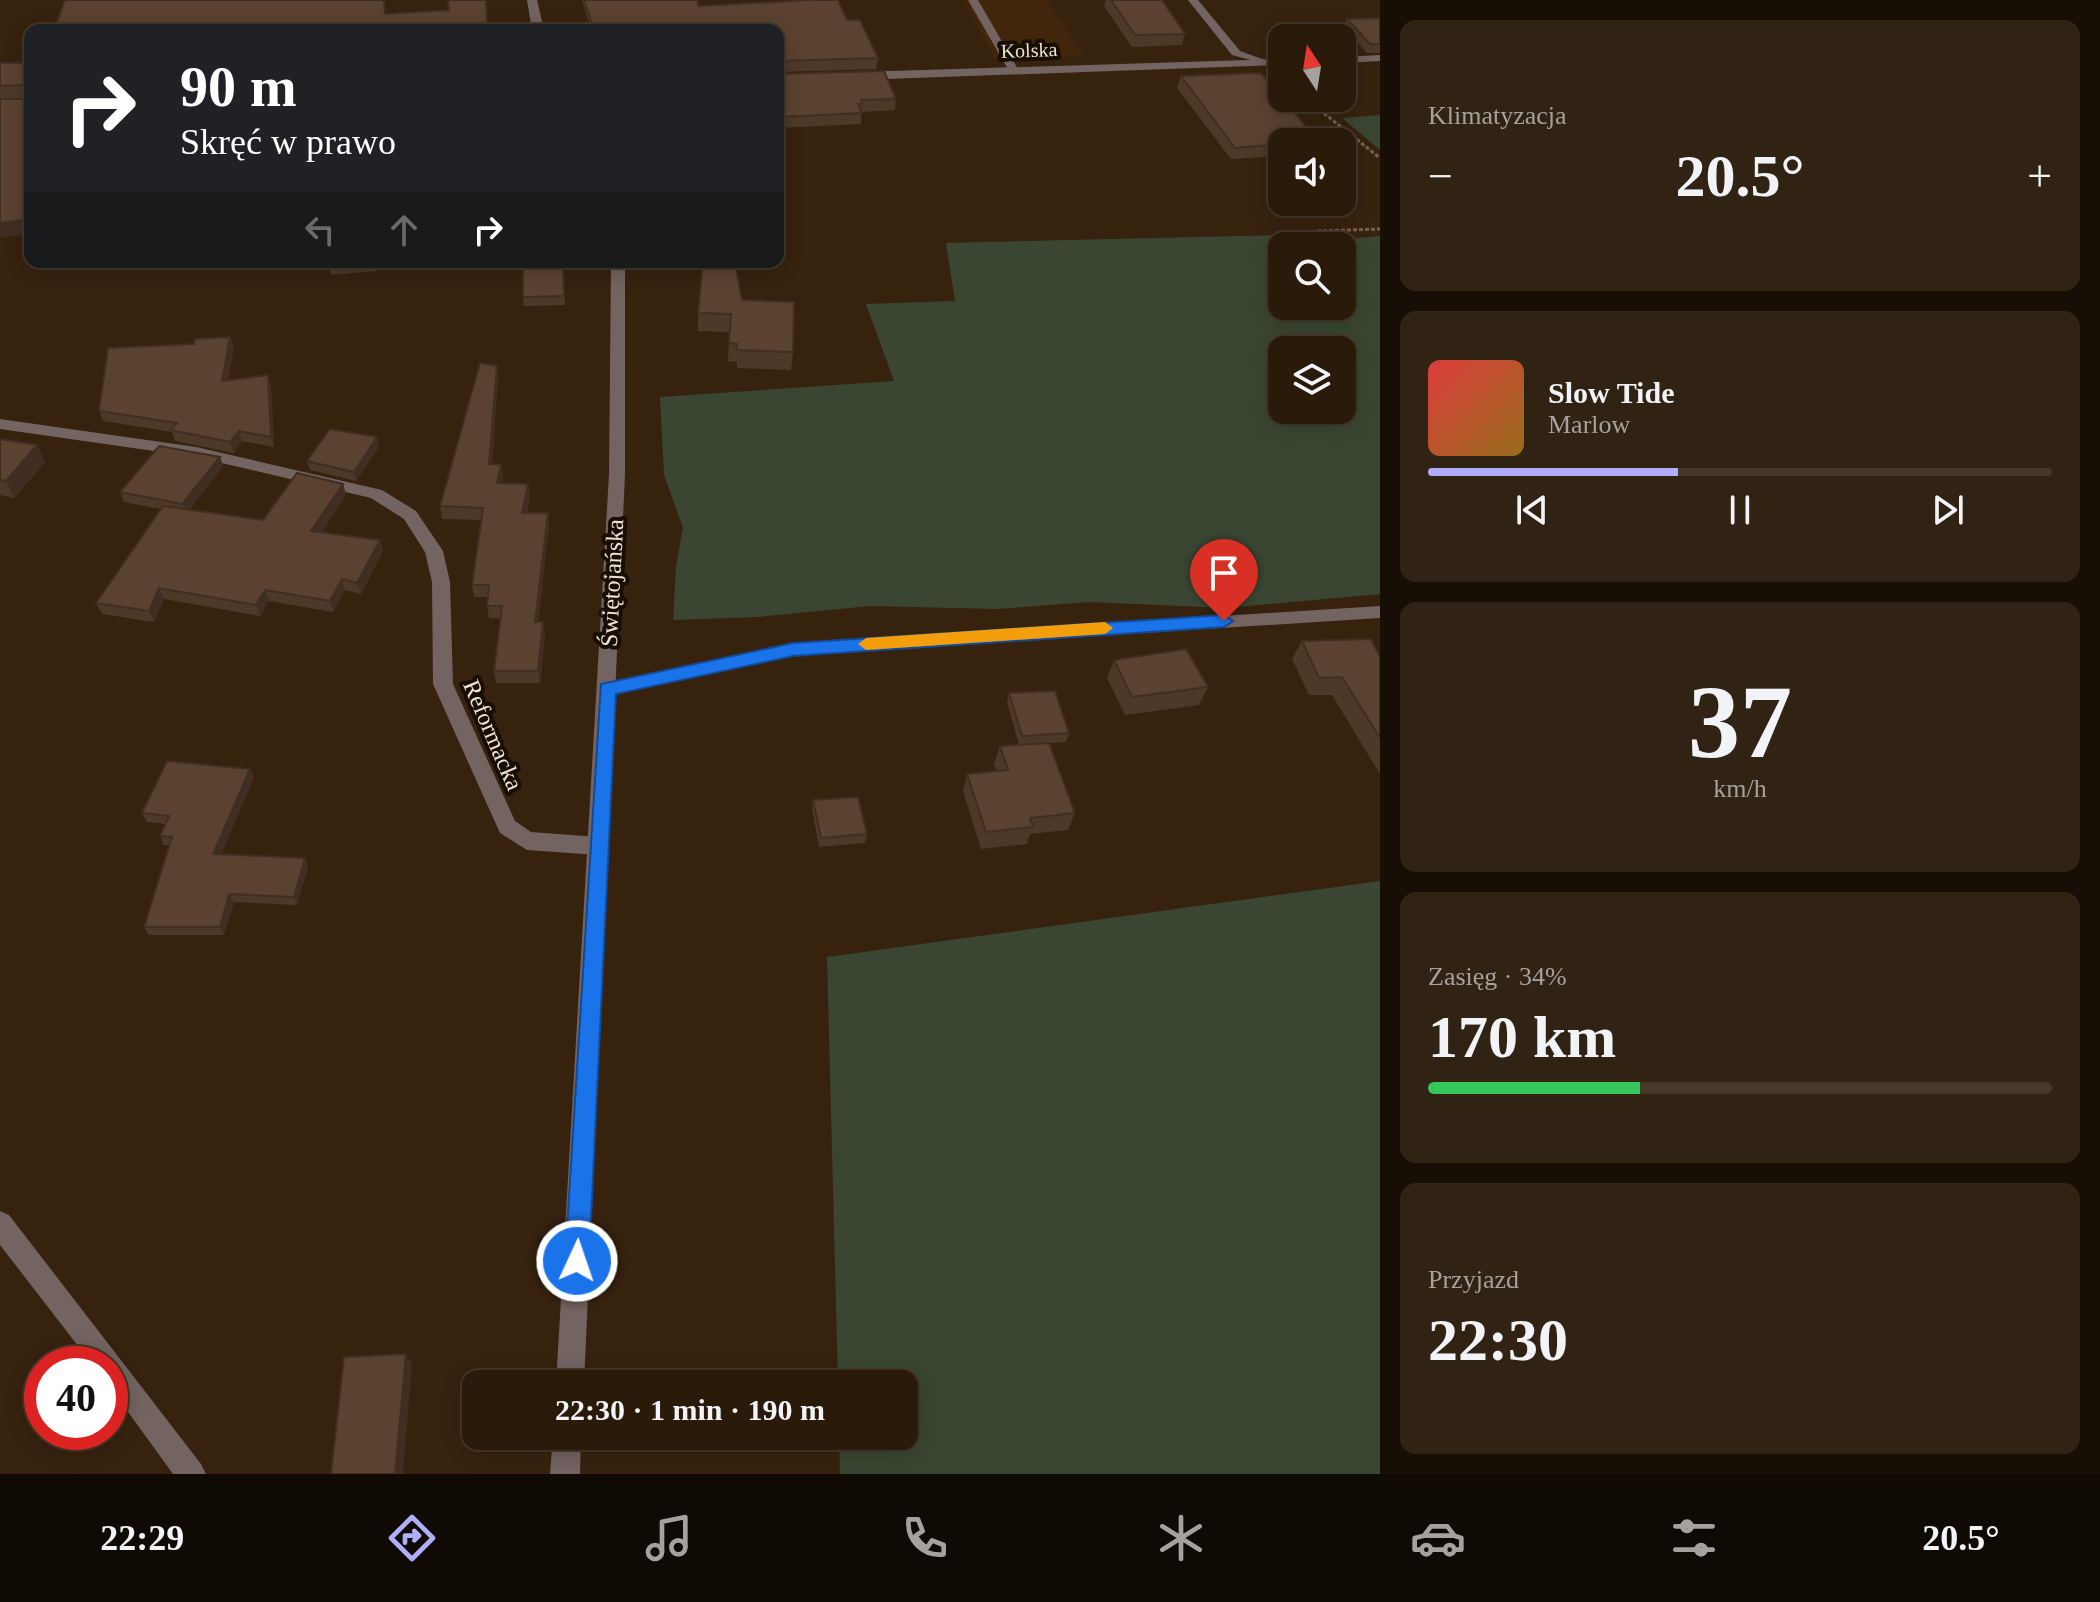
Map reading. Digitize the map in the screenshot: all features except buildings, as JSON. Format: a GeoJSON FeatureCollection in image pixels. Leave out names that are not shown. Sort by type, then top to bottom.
{"type":"FeatureCollection","features":[{"type":"Feature","properties":{"kind":"street"},"geometry":{"type":"LineString","coordinates":[[532,0],[537,24]]}},
{"type":"Feature","properties":{"kind":"street"},"geometry":{"type":"LineString","coordinates":[[1356,59],[1380,58]]}},
{"type":"Feature","properties":{"kind":"street","name":"Kolska"},"geometry":{"type":"LineString","coordinates":[[841,77],[1268,62]]}},
{"type":"Feature","properties":{"kind":"street","name":"Świętojańska"},"geometry":{"type":"LineString","coordinates":[[571,1370],[617,474],[618,268]]}},
{"type":"Feature","properties":{"kind":"street","name":"Reformacka"},"geometry":{"type":"LineString","coordinates":[[0,424],[211,456],[376,494],[410,515],[434,551],[441,582],[443,684],[507,827],[527,841],[598,846]]}},
{"type":"Feature","properties":{"kind":"street"},"geometry":{"type":"LineString","coordinates":[[0,1224],[132,1392],[191,1474]]}},
{"type":"Feature","properties":{"kind":"street"},"geometry":{"type":"LineString","coordinates":[[565,1474],[566,1450]]}},
{"type":"Feature","properties":{"kind":"lane"},"geometry":{"type":"LineString","coordinates":[[973,0],[1014,71]]}},
{"type":"Feature","properties":{"kind":"lane"},"geometry":{"type":"LineString","coordinates":[[1193,0],[1236,53],[1261,62]]}},
{"type":"Feature","properties":{"kind":"lane"},"geometry":{"type":"LineString","coordinates":[[607,689],[793,649],[1380,612]]}},
{"type":"Feature","properties":{"kind":"path"},"geometry":{"type":"LineString","coordinates":[[1322,112],[1380,158]]}},
{"type":"Feature","properties":{"kind":"path"},"geometry":{"type":"LineString","coordinates":[[1317,231],[1380,229]]}},
{"type":"Feature","properties":{"kind":"shaded area"},"geometry":{"type":"Polygon","coordinates":[[[963,0],[1047,0],[1084,56],[995,59],[963,0]]]}},
{"type":"Feature","properties":{"kind":"green space"},"geometry":{"type":"Polygon","coordinates":[[[1380,115],[1380,150],[1356,128],[1342,118],[1380,115]]]}},
{"type":"Feature","properties":{"kind":"green space"},"geometry":{"type":"Polygon","coordinates":[[[1268,235],[1268,320],[1356,320],[1356,238],[1380,236],[1380,594],[1226,608],[1090,602],[997,609],[870,606],[758,617],[673,620],[676,566],[683,528],[664,475],[660,397],[894,381],[866,304],[955,301],[946,243],[1268,235]]]}},
{"type":"Feature","properties":{"kind":"green space"},"geometry":{"type":"Polygon","coordinates":[[[1380,881],[1380,1474],[840,1474],[839,1450],[918,1450],[918,1370],[838,1370],[827,957],[1380,881]]]}},
{"type":"Feature","properties":{"kind":"slow traffic"},"geometry":{"type":"LineString","coordinates":[[866,644],[1105,628]]}},
{"type":"Feature","properties":{"kind":"route"},"geometry":{"type":"LineString","coordinates":[[577,1261],[607,689],[793,649],[1224,621]]}}]}
